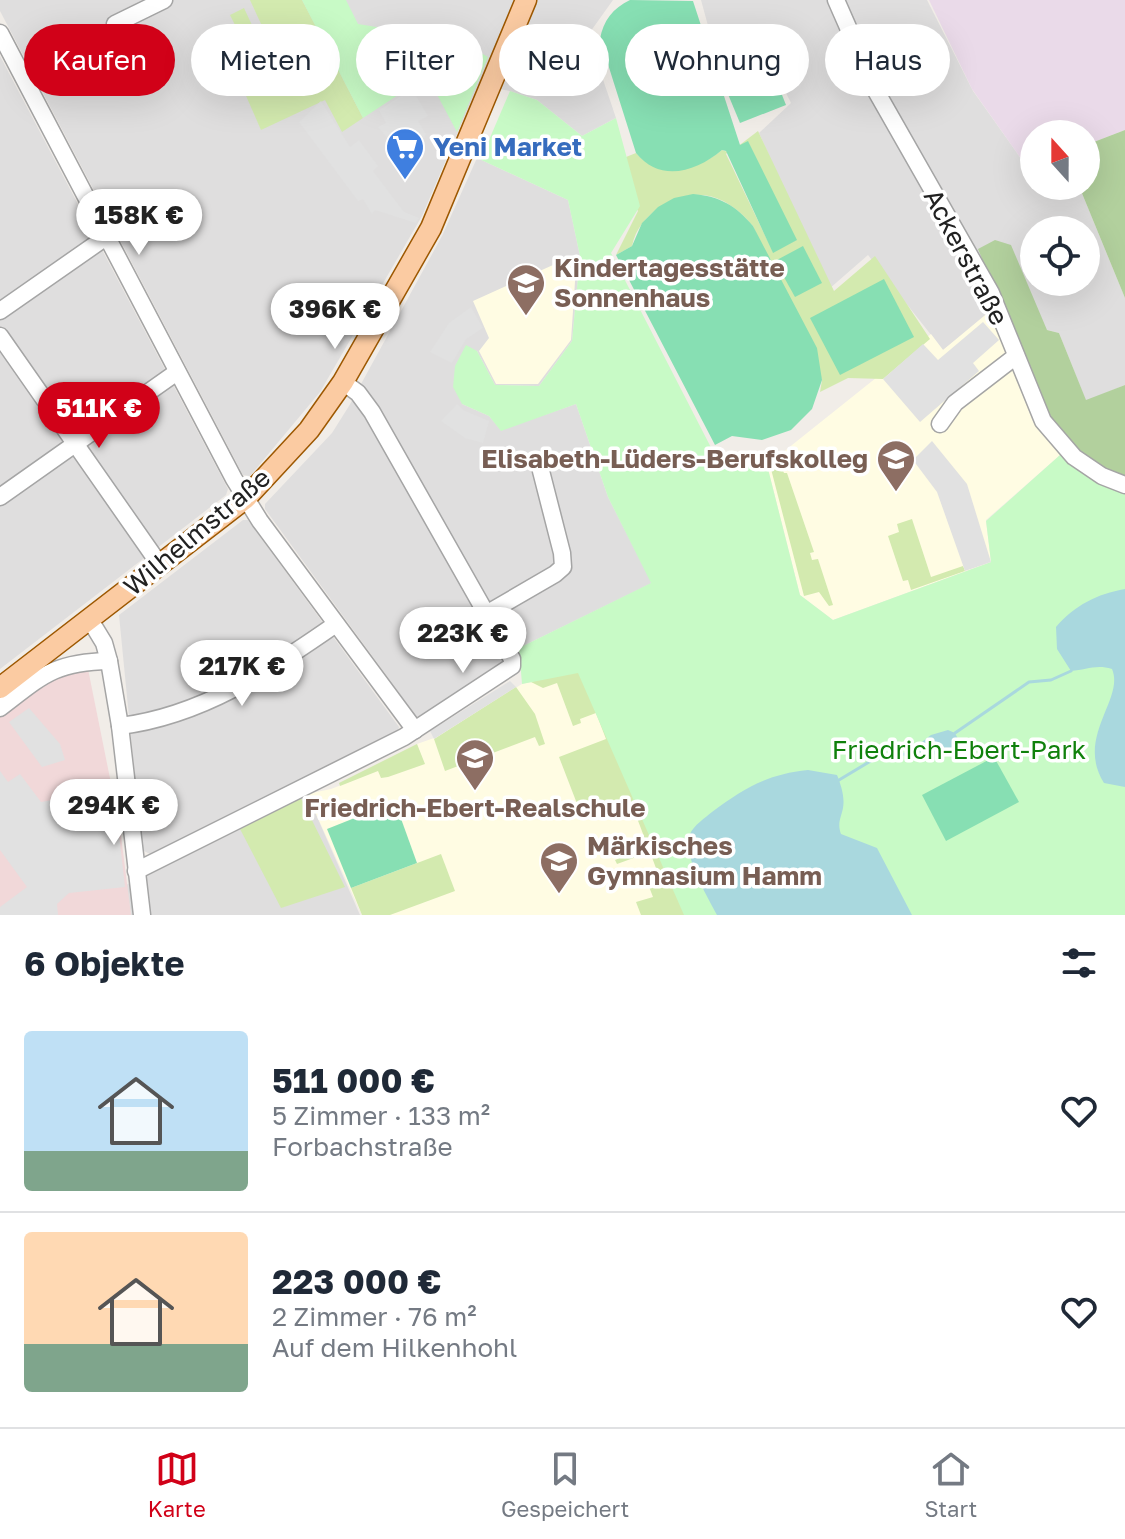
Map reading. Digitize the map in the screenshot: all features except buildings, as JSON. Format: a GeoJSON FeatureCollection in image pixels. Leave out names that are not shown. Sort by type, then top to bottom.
{"type":"FeatureCollection","features":[{"type":"Feature","properties":{"kind":"main road","name":"Wilhelmstraße"},"geometry":{"type":"LineString","coordinates":[[1,684],[90,620],[246,498],[309,430],[343,382],[431,228],[526,0]]}},
{"type":"Feature","properties":{"kind":"street"},"geometry":{"type":"LineString","coordinates":[[115,24],[164,0]]}},
{"type":"Feature","properties":{"kind":"street","name":"Ackerstraße"},"geometry":{"type":"LineString","coordinates":[[836,0],[876,91],[984,279],[1043,421],[1062,446],[1089,468],[1125,485]]}},
{"type":"Feature","properties":{"kind":"street"},"geometry":{"type":"LineString","coordinates":[[0,33],[246,498],[415,730]]}},
{"type":"Feature","properties":{"kind":"street"},"geometry":{"type":"LineString","coordinates":[[0,311],[106,237]]}},
{"type":"Feature","properties":{"kind":"street"},"geometry":{"type":"LineString","coordinates":[[0,336],[160,565]]}},
{"type":"Feature","properties":{"kind":"street"},"geometry":{"type":"LineString","coordinates":[[940,424],[955,403],[1016,356]]}},
{"type":"Feature","properties":{"kind":"street"},"geometry":{"type":"LineString","coordinates":[[0,497],[177,372]]}},
{"type":"Feature","properties":{"kind":"street"},"geometry":{"type":"LineString","coordinates":[[136,871],[415,730],[512,666],[512,659],[488,613],[372,412],[358,393],[343,382]]}},
{"type":"Feature","properties":{"kind":"street"},"geometry":{"type":"LineString","coordinates":[[488,613],[563,567],[541,471]]}},
{"type":"Feature","properties":{"kind":"street"},"geometry":{"type":"LineString","coordinates":[[90,620],[104,643],[109,661],[120,726],[142,915]]}},
{"type":"Feature","properties":{"kind":"street"},"geometry":{"type":"LineString","coordinates":[[120,726],[141,724],[218,698],[282,662],[336,624]]}},
{"type":"Feature","properties":{"kind":"street"},"geometry":{"type":"LineString","coordinates":[[0,708],[51,670],[75,663],[109,661]]}},
{"type":"Feature","properties":{"kind":"shaded area"},"geometry":{"type":"Polygon","coordinates":[[[0,0],[613,0],[596,24],[499,24],[499,89],[483,86],[483,24],[356,24],[356,96],[473,96],[422,216],[320,392],[250,476],[243,475],[45,96],[175,96],[175,24],[24,24],[24,57],[0,11],[0,0]]]}},
{"type":"Feature","properties":{"kind":"shaded area"},"geometry":{"type":"Polygon","coordinates":[[[701,0],[927,0],[939,24],[825,24],[825,96],[950,96],[950,46],[973,91],[1020,157],[1020,200],[1085,200],[1091,216],[1020,216],[1020,296],[1100,296],[1100,237],[1125,298],[1125,385],[1086,401],[1059,333],[1047,330],[1001,305],[943,350],[868,255],[829,289],[759,133],[791,103],[788,96],[809,96],[809,24],[708,24],[701,0]]]}},
{"type":"Feature","properties":{"kind":"shaded area"},"geometry":{"type":"Polygon","coordinates":[[[929,0],[1125,0],[1125,130],[1100,140],[1100,120],[1020,120],[1020,157],[972,89],[950,43],[950,24],[941,24],[929,0]]]}},
{"type":"Feature","properties":{"kind":"shaded area"},"geometry":{"type":"Polygon","coordinates":[[[0,56],[228,489],[226,495],[0,669],[0,56]]]}},
{"type":"Feature","properties":{"kind":"shaded area"},"geometry":{"type":"Polygon","coordinates":[[[401,96],[416,96],[428,116],[418,121],[426,134],[412,167],[378,127],[386,123],[379,110],[401,96]]]}},
{"type":"Feature","properties":{"kind":"shaded area"},"geometry":{"type":"Polygon","coordinates":[[[525,96],[609,96],[616,118],[582,136],[537,100],[525,96]]]}},
{"type":"Feature","properties":{"kind":"shaded area"},"geometry":{"type":"Polygon","coordinates":[[[321,101],[350,147],[359,140],[378,166],[373,171],[404,212],[419,218],[416,223],[375,210],[372,214],[363,199],[358,201],[299,122],[321,101]]]}},
{"type":"Feature","properties":{"kind":"shaded area"},"geometry":{"type":"Polygon","coordinates":[[[477,158],[568,200],[580,256],[572,341],[539,386],[495,385],[477,351],[462,404],[489,416],[501,430],[576,404],[608,497],[652,583],[519,648],[518,656],[419,720],[265,509],[265,504],[332,433],[349,406],[442,236],[477,158]]]}},
{"type":"Feature","properties":{"kind":"shaded area","name":"Kindertagesstätte Sonnenhaus"},"geometry":{"type":"Polygon","coordinates":[[[573,256],[576,267],[571,340],[538,384],[496,384],[479,351],[489,338],[473,301],[573,256]]]}},
{"type":"Feature","properties":{"kind":"shaded area"},"geometry":{"type":"Polygon","coordinates":[[[471,307],[483,328],[466,339],[452,363],[430,352],[449,323],[471,307]]]}},
{"type":"Feature","properties":{"kind":"shaded area","name":"Elisabeth-Lüders-Berufskolleg"},"geometry":{"type":"Polygon","coordinates":[[[990,311],[1033,422],[1060,455],[986,520],[991,562],[833,620],[800,595],[767,465],[931,334],[943,350],[990,311]]]}},
{"type":"Feature","properties":{"kind":"shaded area"},"geometry":{"type":"Polygon","coordinates":[[[983,322],[999,340],[973,363],[979,371],[920,422],[883,379],[923,344],[938,360],[983,322]]]}},
{"type":"Feature","properties":{"kind":"shaded area"},"geometry":{"type":"Polygon","coordinates":[[[457,404],[465,411],[489,421],[483,443],[465,438],[441,421],[457,404]]]}},
{"type":"Feature","properties":{"kind":"shaded area"},"geometry":{"type":"Polygon","coordinates":[[[932,441],[967,484],[991,562],[965,571],[937,492],[913,460],[932,441]]]}},
{"type":"Feature","properties":{"kind":"shaded area"},"geometry":{"type":"Polygon","coordinates":[[[243,520],[248,520],[399,727],[398,732],[154,856],[142,850],[119,615],[243,520]]]}},
{"type":"Feature","properties":{"kind":"shaded area"},"geometry":{"type":"Polygon","coordinates":[[[88,669],[120,828],[131,915],[0,915],[0,716],[53,675],[88,669]]]}},
{"type":"Feature","properties":{"kind":"shaded area","name":"Friedrich-Ebert-Realschule"},"geometry":{"type":"Polygon","coordinates":[[[578,672],[684,915],[362,915],[307,794],[331,789],[379,770],[424,763],[417,744],[434,738],[522,684],[578,672]]]}},
{"type":"Feature","properties":{"kind":"shaded area"},"geometry":{"type":"Polygon","coordinates":[[[510,681],[516,687],[434,739],[430,731],[510,681]]]}},
{"type":"Feature","properties":{"kind":"shaded area"},"geometry":{"type":"Polygon","coordinates":[[[29,708],[60,744],[65,760],[42,767],[9,722],[29,708]]]}},
{"type":"Feature","properties":{"kind":"shaded area"},"geometry":{"type":"Polygon","coordinates":[[[0,771],[8,782],[20,774],[41,802],[59,799],[61,821],[72,819],[75,827],[106,819],[104,811],[116,808],[125,887],[69,893],[57,904],[58,915],[0,915],[0,907],[27,887],[0,850],[0,771]]]}},
{"type":"Feature","properties":{"kind":"shaded area"},"geometry":{"type":"Polygon","coordinates":[[[307,794],[360,915],[131,915],[126,885],[307,794]]]}},
{"type":"Feature","properties":{"kind":"green space"},"geometry":{"type":"Polygon","coordinates":[[[250,0],[302,0],[315,24],[261,24],[250,0]]]}},
{"type":"Feature","properties":{"kind":"green space"},"geometry":{"type":"Polygon","coordinates":[[[302,0],[346,0],[358,24],[356,96],[397,96],[363,118],[340,74],[340,24],[314,24],[302,0]]]}},
{"type":"Feature","properties":{"kind":"green space"},"geometry":{"type":"Polygon","coordinates":[[[630,0],[693,1],[701,24],[625,24],[625,96],[724,96],[740,145],[748,141],[797,240],[773,253],[726,151],[722,150],[690,169],[678,171],[656,168],[636,153],[609,68],[609,24],[605,24],[619,7],[630,0]]]}},
{"type":"Feature","properties":{"kind":"green space"},"geometry":{"type":"Polygon","coordinates":[[[244,8],[251,24],[234,24],[230,15],[244,8]]]}},
{"type":"Feature","properties":{"kind":"green space"},"geometry":{"type":"Polygon","coordinates":[[[340,73],[363,118],[342,132],[325,100],[261,130],[246,96],[340,96],[340,73]]]}},
{"type":"Feature","properties":{"kind":"green space"},"geometry":{"type":"Polygon","coordinates":[[[438,96],[472,96],[457,132],[438,96]]]}},
{"type":"Feature","properties":{"kind":"green space","name":"Friedrich-Ebert-Park"},"geometry":{"type":"Polygon","coordinates":[[[508,96],[537,100],[582,136],[616,118],[640,206],[611,253],[721,467],[767,465],[800,595],[833,620],[991,562],[986,521],[1060,455],[1084,474],[1125,494],[1125,915],[684,915],[578,673],[522,684],[519,648],[651,583],[608,497],[576,404],[501,431],[489,416],[462,404],[453,387],[455,366],[466,345],[477,351],[495,385],[539,386],[572,341],[580,256],[568,200],[477,158],[486,147],[508,96]]]}},
{"type":"Feature","properties":{"kind":"green space"},"geometry":{"type":"Polygon","coordinates":[[[729,96],[782,96],[786,105],[740,123],[729,96]]]}},
{"type":"Feature","properties":{"kind":"green space"},"geometry":{"type":"Polygon","coordinates":[[[1125,130],[1125,298],[1100,237],[1100,216],[1091,216],[1085,200],[1100,200],[1100,140],[1125,130]]]}},
{"type":"Feature","properties":{"kind":"green space"},"geometry":{"type":"Polygon","coordinates":[[[758,131],[834,291],[875,256],[930,339],[883,379],[848,378],[820,392],[822,380],[753,226],[722,200],[698,195],[673,200],[650,215],[639,229],[632,246],[616,255],[638,211],[606,165],[636,153],[656,167],[678,170],[701,163],[722,150],[728,152],[726,154],[773,252],[796,240],[748,142],[737,147],[758,131]]]}},
{"type":"Feature","properties":{"kind":"green space"},"geometry":{"type":"Polygon","coordinates":[[[693,194],[727,203],[753,226],[817,348],[822,380],[812,409],[791,430],[762,440],[732,436],[715,445],[616,255],[632,246],[642,223],[658,207],[674,198],[693,194]]]}},
{"type":"Feature","properties":{"kind":"green space"},"geometry":{"type":"Polygon","coordinates":[[[995,240],[1011,245],[1020,266],[1020,296],[1033,296],[1047,330],[1059,333],[1086,400],[1125,385],[1125,485],[1062,446],[978,249],[995,240]]]}},
{"type":"Feature","properties":{"kind":"green space"},"geometry":{"type":"Polygon","coordinates":[[[803,246],[822,283],[795,297],[775,261],[803,246]]]}},
{"type":"Feature","properties":{"kind":"green space"},"geometry":{"type":"Polygon","coordinates":[[[884,279],[914,337],[840,375],[810,318],[884,279]]]}},
{"type":"Feature","properties":{"kind":"green space"},"geometry":{"type":"Polygon","coordinates":[[[781,466],[787,473],[814,552],[810,553],[812,560],[818,559],[833,605],[829,606],[819,592],[804,596],[771,469],[781,466]]]}},
{"type":"Feature","properties":{"kind":"green space"},"geometry":{"type":"Polygon","coordinates":[[[912,519],[931,577],[963,566],[965,571],[911,590],[908,580],[903,581],[888,536],[899,532],[897,524],[912,519]]]}},
{"type":"Feature","properties":{"kind":"green space"},"geometry":{"type":"Polygon","coordinates":[[[577,666],[700,915],[641,915],[636,902],[653,897],[648,884],[660,879],[650,852],[617,864],[615,860],[648,847],[629,797],[581,814],[559,757],[606,739],[596,713],[580,719],[581,723],[573,726],[557,683],[543,688],[531,682],[577,666]]]}},
{"type":"Feature","properties":{"kind":"green space"},"geometry":{"type":"Polygon","coordinates":[[[516,687],[535,714],[545,744],[539,746],[535,737],[445,771],[434,739],[516,687]]]}},
{"type":"Feature","properties":{"kind":"green space"},"geometry":{"type":"Polygon","coordinates":[[[417,744],[425,764],[388,777],[381,778],[378,771],[340,786],[339,783],[417,744]]]}},
{"type":"Feature","properties":{"kind":"green space"},"geometry":{"type":"Polygon","coordinates":[[[994,757],[1019,802],[946,841],[922,795],[994,757]]]}},
{"type":"Feature","properties":{"kind":"green space"},"geometry":{"type":"Polygon","coordinates":[[[301,798],[345,887],[281,908],[240,829],[301,798]]]}},
{"type":"Feature","properties":{"kind":"green space"},"geometry":{"type":"Polygon","coordinates":[[[395,802],[417,863],[351,888],[327,829],[395,802]]]}},
{"type":"Feature","properties":{"kind":"green space"},"geometry":{"type":"Polygon","coordinates":[[[441,854],[455,891],[390,915],[362,915],[351,888],[441,854]]]}},
{"type":"Feature","properties":{"kind":"water"},"geometry":{"type":"Polygon","coordinates":[[[1125,589],[1125,787],[1104,783],[1095,750],[1112,693],[1112,669],[1096,667],[1071,671],[1057,649],[1056,627],[1087,602],[1125,589]]]}},
{"type":"Feature","properties":{"kind":"water"},"geometry":{"type":"Polygon","coordinates":[[[948,730],[955,733],[959,741],[955,752],[946,756],[918,752],[918,745],[931,735],[948,730]]]}},
{"type":"Feature","properties":{"kind":"water"},"geometry":{"type":"Polygon","coordinates":[[[808,770],[837,775],[843,800],[839,824],[841,834],[877,848],[912,915],[717,915],[692,863],[688,842],[690,834],[712,812],[746,789],[781,775],[808,770]]]}},
{"type":"Feature","properties":{"kind":"waterway"},"geometry":{"type":"LineString","coordinates":[[955,733],[1029,682],[1051,680],[1071,671]]}},
{"type":"Feature","properties":{"kind":"waterway"},"geometry":{"type":"LineString","coordinates":[[839,780],[874,759],[918,752]]}},
{"type":"Feature","properties":{"kind":"place","name":"Yeni Market"},"geometry":{"type":"Point","coordinates":[405,181]}},
{"type":"Feature","properties":{"kind":"place","name":"Kindertagesstätte Sonnenhaus"},"geometry":{"type":"Point","coordinates":[526,317]}},
{"type":"Feature","properties":{"kind":"place","name":"Elisabeth-Lüders-Berufskolleg"},"geometry":{"type":"Point","coordinates":[896,493]}},
{"type":"Feature","properties":{"kind":"place","name":"Friedrich-Ebert-Realschule"},"geometry":{"type":"Point","coordinates":[475,792]}},
{"type":"Feature","properties":{"kind":"place","name":"Märkisches Gymnasium Hamm"},"geometry":{"type":"Point","coordinates":[559,895]}}]}
